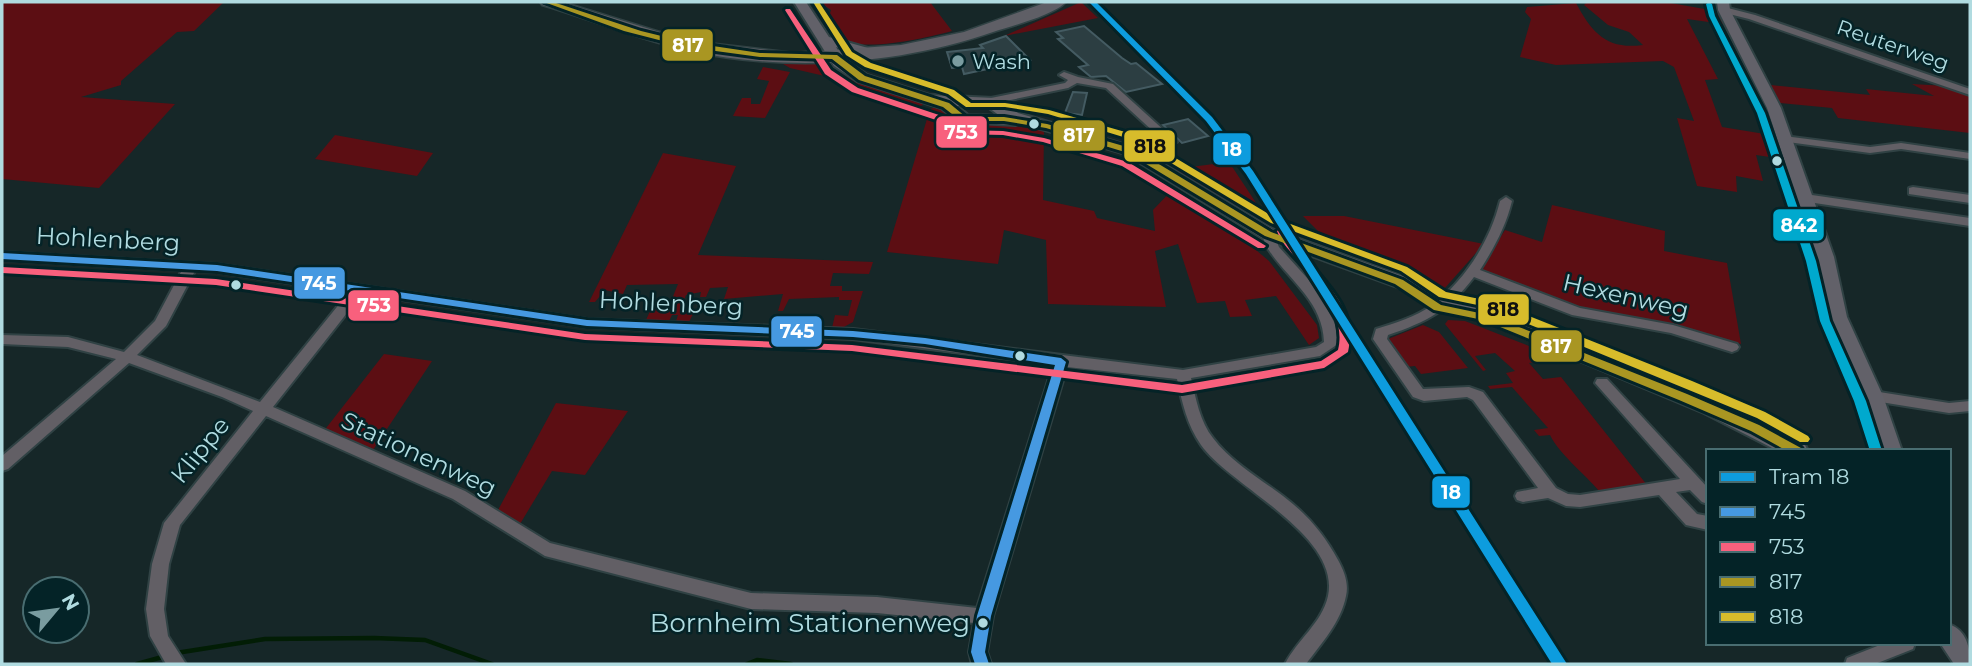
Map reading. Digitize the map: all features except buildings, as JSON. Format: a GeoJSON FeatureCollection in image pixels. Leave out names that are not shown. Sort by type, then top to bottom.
{"type":"FeatureCollection","features":[{"type":"Feature","properties":{"kind":"main road"},"geometry":{"type":"LineString","coordinates":[[547,2],[690,46],[763,56],[800,57],[870,53],[966,36],[1059,2]]}},
{"type":"Feature","properties":{"kind":"street"},"geometry":{"type":"LineString","coordinates":[[800,2],[834,57],[849,70],[881,86],[958,106],[975,99],[996,109],[1131,151],[1268,234],[1399,282],[1442,303],[1485,317],[1711,408],[1793,449]]}},
{"type":"Feature","properties":{"kind":"street"},"geometry":{"type":"LineString","coordinates":[[1723,6],[1774,108],[1825,257],[1838,317],[1873,396],[1890,449]]}},
{"type":"Feature","properties":{"kind":"street","name":"Reuterweg"},"geometry":{"type":"LineString","coordinates":[[1723,6],[1970,92]]}},
{"type":"Feature","properties":{"kind":"street"},"geometry":{"type":"LineString","coordinates":[[800,57],[822,41]]}},
{"type":"Feature","properties":{"kind":"street"},"geometry":{"type":"LineString","coordinates":[[822,41],[870,53]]}},
{"type":"Feature","properties":{"kind":"street"},"geometry":{"type":"LineString","coordinates":[[849,70],[870,53]]}},
{"type":"Feature","properties":{"kind":"street"},"geometry":{"type":"LineString","coordinates":[[958,106],[958,117],[971,121],[1017,96],[1068,85],[1069,77],[1109,86],[1171,142]]}},
{"type":"Feature","properties":{"kind":"street"},"geometry":{"type":"LineString","coordinates":[[1784,139],[1870,150],[1901,146],[1970,156]]}},
{"type":"Feature","properties":{"kind":"street"},"geometry":{"type":"LineString","coordinates":[[1913,191],[1970,199]]}},
{"type":"Feature","properties":{"kind":"street"},"geometry":{"type":"LineString","coordinates":[[1805,198],[1970,222]]}},
{"type":"Feature","properties":{"kind":"street"},"geometry":{"type":"LineString","coordinates":[[1506,201],[1498,231],[1471,271],[1442,303],[1411,322],[1381,332],[1380,339],[1384,347],[1418,393],[1424,396],[1469,392],[1478,396],[1550,492],[1574,502],[1682,487],[1688,484],[1689,479]]}},
{"type":"Feature","properties":{"kind":"street","name":"Hohlenberg"},"geometry":{"type":"LineString","coordinates":[[2,256],[191,266],[587,323],[853,334],[925,341],[1061,362],[1183,374],[1320,351],[1331,344],[1332,334],[1327,320],[1290,266],[1270,244],[1268,234]]}},
{"type":"Feature","properties":{"kind":"street"},"geometry":{"type":"LineString","coordinates":[[2,465],[127,358],[161,323],[191,266]]}},
{"type":"Feature","properties":{"kind":"street","name":"Hexenweg"},"geometry":{"type":"LineString","coordinates":[[1471,271],[1577,312],[1673,329],[1732,347]]}},
{"type":"Feature","properties":{"kind":"street","name":"Klippe"},"geometry":{"type":"LineString","coordinates":[[172,657],[159,635],[158,567],[172,523],[264,411],[357,291]]}},
{"type":"Feature","properties":{"kind":"street","name":"Stationenweg"},"geometry":{"type":"LineString","coordinates":[[2,339],[68,342],[127,358],[227,393],[459,495],[545,549],[751,601],[877,605],[984,616]]}},
{"type":"Feature","properties":{"kind":"street"},"geometry":{"type":"LineString","coordinates":[[982,664],[978,652],[984,616],[1061,362]]}},
{"type":"Feature","properties":{"kind":"street"},"geometry":{"type":"LineString","coordinates":[[1183,374],[1192,411],[1211,447],[1308,524],[1332,564],[1339,585],[1334,609],[1295,664]]}},
{"type":"Feature","properties":{"kind":"street"},"geometry":{"type":"LineString","coordinates":[[1602,383],[1706,496]]}},
{"type":"Feature","properties":{"kind":"street"},"geometry":{"type":"LineString","coordinates":[[1873,396],[1949,408],[1970,406]]}},
{"type":"Feature","properties":{"kind":"street"},"geometry":{"type":"LineString","coordinates":[[1664,490],[1692,520],[1706,523]]}},
{"type":"Feature","properties":{"kind":"street"},"geometry":{"type":"LineString","coordinates":[[1523,496],[1550,492]]}},
{"type":"Feature","properties":{"kind":"street"},"geometry":{"type":"LineString","coordinates":[[1951,638],[1967,661]]}},
{"type":"Feature","properties":{"kind":"street"},"geometry":{"type":"LineString","coordinates":[[1854,664],[1901,645]]}},
{"type":"Feature","properties":{"kind":"shaded area"},"geometry":{"type":"Polygon","coordinates":[[[2,2],[224,2],[194,31],[177,32],[121,81],[121,85],[81,97],[175,104],[99,188],[2,179],[2,2]]]}},
{"type":"Feature","properties":{"kind":"shaded area"},"geometry":{"type":"Polygon","coordinates":[[[819,2],[930,2],[952,31],[890,43],[856,44],[842,40],[831,32],[823,19],[829,17],[831,10],[819,2]]]}},
{"type":"Feature","properties":{"kind":"shaded area"},"geometry":{"type":"Polygon","coordinates":[[[1081,2],[1098,18],[1004,36],[1081,2]]]}},
{"type":"Feature","properties":{"kind":"shaded area"},"geometry":{"type":"Polygon","coordinates":[[[1587,2],[1665,2],[1716,11],[1723,24],[1687,19],[1718,79],[1705,80],[1722,127],[1777,136],[1783,159],[1756,155],[1763,181],[1736,176],[1737,192],[1697,186],[1677,118],[1694,121],[1674,67],[1663,61],[1556,65],[1520,57],[1531,19],[1525,12],[1527,7],[1576,3],[1588,23],[1602,37],[1620,45],[1643,45],[1629,32],[1608,25],[1584,5],[1587,2]]]}},
{"type":"Feature","properties":{"kind":"shaded area"},"geometry":{"type":"Polygon","coordinates":[[[778,61],[818,62],[858,82],[920,101],[923,105],[910,110],[897,98],[846,81],[790,68],[778,61]]]}},
{"type":"Feature","properties":{"kind":"shaded area"},"geometry":{"type":"Polygon","coordinates":[[[763,67],[790,72],[765,118],[733,116],[742,98],[751,98],[751,104],[760,104],[769,81],[757,79],[763,67]]]}},
{"type":"Feature","properties":{"kind":"shaded area"},"geometry":{"type":"Polygon","coordinates":[[[1912,84],[1947,86],[1970,94],[1970,133],[1838,118],[1832,108],[1780,103],[1771,85],[1870,95],[1866,89],[1934,96],[1912,84]]]}},
{"type":"Feature","properties":{"kind":"shaded area"},"geometry":{"type":"Polygon","coordinates":[[[936,107],[947,110],[958,123],[974,126],[1002,124],[1044,131],[1043,200],[1094,211],[1097,218],[1155,231],[1153,210],[1175,187],[1217,217],[1269,261],[1317,325],[1319,338],[1309,345],[1276,296],[1245,300],[1252,316],[1230,317],[1225,301],[1197,303],[1178,244],[1155,251],[1166,307],[1048,304],[1046,240],[1004,230],[998,264],[887,252],[930,109],[936,107]]]}},
{"type":"Feature","properties":{"kind":"shaded area"},"geometry":{"type":"Polygon","coordinates":[[[335,135],[433,153],[417,176],[315,159],[335,135]]]}},
{"type":"Feature","properties":{"kind":"shaded area"},"geometry":{"type":"Polygon","coordinates":[[[663,153],[736,166],[698,255],[873,262],[869,274],[833,273],[830,286],[842,286],[842,291],[863,291],[853,322],[842,328],[832,328],[835,315],[848,316],[852,300],[839,300],[839,297],[789,299],[783,311],[778,311],[783,294],[724,299],[728,287],[710,288],[706,297],[700,297],[701,292],[686,295],[680,310],[693,314],[689,322],[676,321],[678,315],[672,315],[669,321],[646,320],[651,309],[668,309],[678,284],[627,285],[623,294],[605,290],[595,302],[589,302],[663,153]]]}},
{"type":"Feature","properties":{"kind":"shaded area"},"geometry":{"type":"Polygon","coordinates":[[[1229,162],[1270,224],[1252,218],[1175,169],[1229,162]]]}},
{"type":"Feature","properties":{"kind":"shaded area"},"geometry":{"type":"Polygon","coordinates":[[[1552,205],[1665,231],[1664,251],[1727,263],[1741,344],[1679,326],[1571,305],[1480,269],[1505,230],[1542,242],[1552,205]]]}},
{"type":"Feature","properties":{"kind":"shaded area"},"geometry":{"type":"Polygon","coordinates":[[[1303,216],[1344,216],[1484,244],[1444,289],[1318,231],[1303,216]]]}},
{"type":"Feature","properties":{"kind":"shaded area"},"geometry":{"type":"Polygon","coordinates":[[[1448,320],[1465,321],[1534,348],[1532,352],[1552,359],[1529,363],[1543,379],[1561,377],[1647,485],[1600,492],[1565,456],[1550,435],[1539,436],[1534,430],[1548,428],[1512,387],[1490,389],[1488,386],[1513,383],[1506,373],[1515,371],[1495,353],[1475,356],[1486,370],[1483,371],[1445,324],[1448,320]]]}},
{"type":"Feature","properties":{"kind":"shaded area"},"geometry":{"type":"Polygon","coordinates":[[[1423,325],[1439,332],[1468,368],[1421,374],[1415,366],[1404,367],[1388,339],[1423,325]]]}},
{"type":"Feature","properties":{"kind":"shaded area"},"geometry":{"type":"Polygon","coordinates":[[[384,354],[432,361],[371,453],[323,432],[384,354]]]}},
{"type":"Feature","properties":{"kind":"shaded area"},"geometry":{"type":"Polygon","coordinates":[[[556,403],[628,411],[585,475],[552,471],[520,524],[498,510],[556,403]]]}},
{"type":"Feature","properties":{"kind":"waterway"},"geometry":{"type":"LineString","coordinates":[[176,653],[265,639],[374,638],[425,640],[492,664]]}},
{"type":"Feature","properties":{"kind":"waterway"},"geometry":{"type":"LineString","coordinates":[[137,664],[166,656]]}},
{"type":"Feature","properties":{"kind":"waterway"},"geometry":{"type":"LineString","coordinates":[[747,664],[757,660],[791,664]]}},
{"type":"Feature","properties":{"kind":"tram line","name":"18"},"geometry":{"type":"LineString","coordinates":[[1092,2],[1209,119],[1250,173],[1560,664]]}},
{"type":"Feature","properties":{"kind":"transit line","name":"817"},"geometry":{"type":"LineString","coordinates":[[547,2],[638,33],[686,45],[760,55],[834,57]]}},
{"type":"Feature","properties":{"kind":"transit line","name":"818"},"geometry":{"type":"LineString","coordinates":[[816,2],[849,53],[868,65],[951,92],[969,105],[1005,105],[1049,112],[1136,138],[1274,221],[1404,269],[1443,295],[1490,304],[1688,384],[1761,415],[1804,439]]}},
{"type":"Feature","properties":{"kind":"transit line","name":"842"},"geometry":{"type":"LineString","coordinates":[[1709,4],[1712,16],[1761,113],[1811,261],[1825,321],[1860,401],[1875,449]]}},
{"type":"Feature","properties":{"kind":"transit line","name":"753"},"geometry":{"type":"LineString","coordinates":[[788,10],[828,72],[855,90],[939,118],[960,132],[1003,133],[1044,140],[1125,164],[1261,246]]}},
{"type":"Feature","properties":{"kind":"transit line","name":"817"},"geometry":{"type":"LineString","coordinates":[[834,57],[862,78],[946,105],[964,119],[1004,119],[1047,126],[1131,151],[1268,234],[1399,282],[1438,308],[1485,317],[1683,397],[1755,428],[1793,449]]}},
{"type":"Feature","properties":{"kind":"transit line","name":"753"},"geometry":{"type":"LineString","coordinates":[[2,270],[216,282],[585,337],[852,348],[1182,389],[1324,364],[1343,352],[1345,328],[1335,304],[1302,258],[1288,244],[1282,231]]}},
{"type":"Feature","properties":{"kind":"transit line","name":"745"},"geometry":{"type":"LineString","coordinates":[[2,256],[217,268],[587,323],[853,334],[925,341],[1061,362]]}},
{"type":"Feature","properties":{"kind":"transit line","name":"745"},"geometry":{"type":"LineString","coordinates":[[982,664],[978,652],[984,616],[1061,362]]}},
{"type":"Feature","properties":{"kind":"place","name":"Wash"},"geometry":{"type":"Point","coordinates":[958,61]}},
{"type":"Feature","properties":{"kind":"place","name":"Bornheim Stationenweg"},"geometry":{"type":"Point","coordinates":[983,623]}}]}
